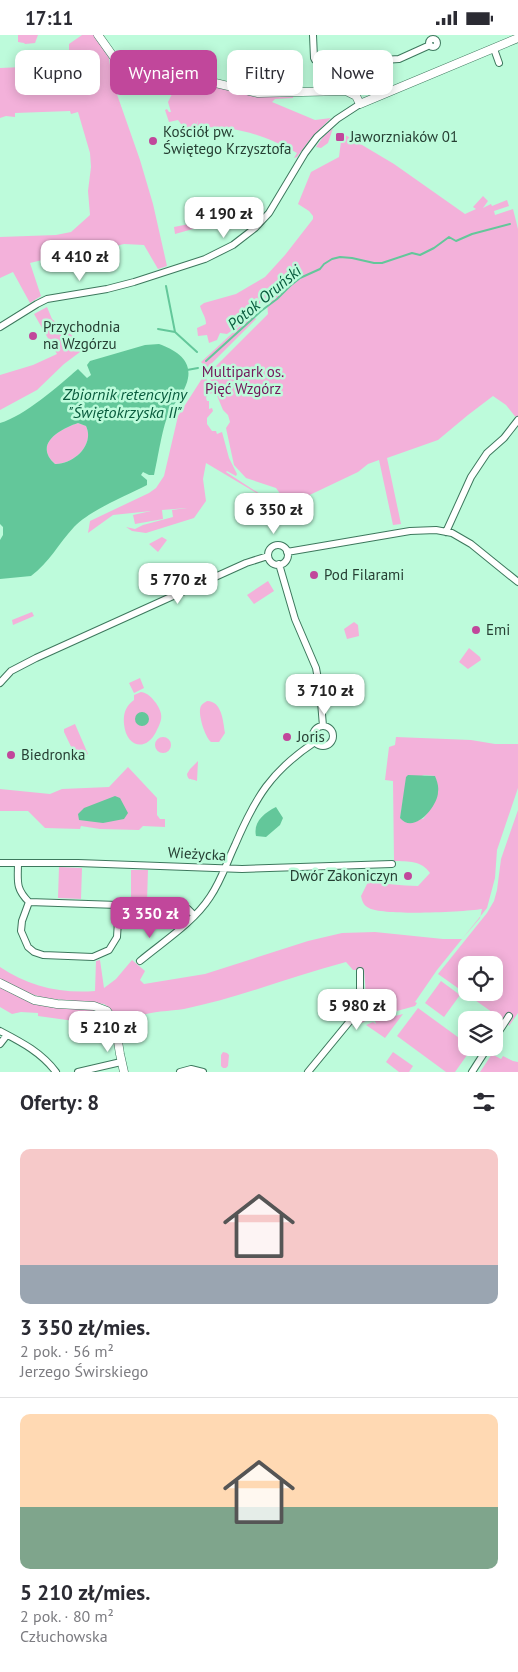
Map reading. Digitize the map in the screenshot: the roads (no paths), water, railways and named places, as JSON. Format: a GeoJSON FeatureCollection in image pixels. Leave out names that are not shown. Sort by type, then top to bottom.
{"type":"FeatureCollection","features":[{"type":"Feature","properties":{"kind":"street"},"geometry":{"type":"LineString","coordinates":[[98,35],[113,56],[130,65],[170,72],[258,93],[346,91],[353,94],[360,104]]}},
{"type":"Feature","properties":{"kind":"street"},"geometry":{"type":"LineString","coordinates":[[313,35],[314,58],[320,64],[399,59],[430,45]]}},
{"type":"Feature","properties":{"kind":"street"},"geometry":{"type":"LineString","coordinates":[[0,327],[47,299],[107,289],[134,282],[205,259],[233,245],[255,228],[269,213],[305,153],[317,137],[337,119],[360,104],[518,38]]}},
{"type":"Feature","properties":{"kind":"street"},"geometry":{"type":"LineString","coordinates":[[494,49],[499,63]]}},
{"type":"Feature","properties":{"kind":"street"},"geometry":{"type":"LineString","coordinates":[[446,532],[471,477],[484,457],[504,438],[518,420]]}},
{"type":"Feature","properties":{"kind":"street"},"geometry":{"type":"LineString","coordinates":[[287,552],[427,529],[446,532],[470,543],[518,582]]}},
{"type":"Feature","properties":{"kind":"street"},"geometry":{"type":"LineString","coordinates":[[275,546],[282,546],[287,552],[287,559],[279,564],[271,561],[268,556],[269,551],[275,546]]}},
{"type":"Feature","properties":{"kind":"street"},"geometry":{"type":"LineString","coordinates":[[0,683],[11,671],[36,658],[246,563],[268,556]]}},
{"type":"Feature","properties":{"kind":"street"},"geometry":{"type":"LineString","coordinates":[[279,564],[295,619],[316,668],[323,726]]}},
{"type":"Feature","properties":{"kind":"street"},"geometry":{"type":"LineString","coordinates":[[323,726],[331,730],[333,737],[325,746],[315,742],[313,734],[318,727],[323,726]]}},
{"type":"Feature","properties":{"kind":"street"},"geometry":{"type":"LineString","coordinates":[[140,961],[194,915],[210,897],[239,834],[262,791],[286,763],[315,742]]}},
{"type":"Feature","properties":{"kind":"street","name":"Wieżycka"},"geometry":{"type":"LineString","coordinates":[[0,863],[78,863],[242,869],[392,864]]}},
{"type":"Feature","properties":{"kind":"street"},"geometry":{"type":"LineString","coordinates":[[18,863],[18,887],[29,902],[177,907],[188,909],[194,915]]}},
{"type":"Feature","properties":{"kind":"street"},"geometry":{"type":"LineString","coordinates":[[29,902],[22,921],[21,931],[28,947],[34,952],[43,955],[93,957],[109,950],[118,937],[118,905]]}},
{"type":"Feature","properties":{"kind":"street"},"geometry":{"type":"LineString","coordinates":[[308,1072],[354,1016],[360,994],[360,971]]}},
{"type":"Feature","properties":{"kind":"street"},"geometry":{"type":"LineString","coordinates":[[0,983],[34,1000],[57,1004],[94,1006],[107,1011],[115,1023],[124,1072]]}},
{"type":"Feature","properties":{"kind":"street"},"geometry":{"type":"LineString","coordinates":[[503,1025],[509,1016]]}},
{"type":"Feature","properties":{"kind":"street"},"geometry":{"type":"LineString","coordinates":[[0,1031],[35,1051],[56,1072]]}},
{"type":"Feature","properties":{"kind":"street"},"geometry":{"type":"LineString","coordinates":[[0,1044],[7,1035]]}},
{"type":"Feature","properties":{"kind":"street"},"geometry":{"type":"LineString","coordinates":[[472,1072],[482,1056]]}},
{"type":"Feature","properties":{"kind":"street"},"geometry":{"type":"LineString","coordinates":[[78,1072],[121,1062]]}},
{"type":"Feature","properties":{"kind":"street"},"geometry":{"type":"LineString","coordinates":[[180,1072],[191,1069],[203,1072]]}},
{"type":"Feature","properties":{"kind":"water","name":"Zbiornik retencyjny \"Świętokrzyska II\""},"geometry":{"type":"Polygon","coordinates":[[[159,344],[172,350],[183,359],[188,370],[186,385],[166,421],[154,475],[143,472],[141,475],[147,480],[147,485],[99,509],[81,521],[49,559],[31,576],[0,579],[0,540],[3,535],[3,527],[0,524],[0,423],[20,414],[51,392],[78,369],[87,378],[91,375],[87,365],[90,361],[145,345],[159,344]],[[78,423],[64,429],[51,438],[47,450],[49,457],[55,464],[69,461],[81,453],[87,440],[86,426],[78,423]]]}},
{"type":"Feature","properties":{"kind":"water"},"geometry":{"type":"Polygon","coordinates":[[[142,712],[147,714],[149,719],[147,724],[142,726],[137,724],[135,719],[137,714],[142,712]]]}},
{"type":"Feature","properties":{"kind":"water"},"geometry":{"type":"Polygon","coordinates":[[[408,775],[435,776],[438,788],[437,798],[430,811],[418,821],[412,823],[400,818],[406,777],[408,775]]]}},
{"type":"Feature","properties":{"kind":"water"},"geometry":{"type":"Polygon","coordinates":[[[115,796],[120,798],[128,813],[124,819],[103,823],[79,820],[78,814],[84,808],[115,796]]]}},
{"type":"Feature","properties":{"kind":"water"},"geometry":{"type":"Polygon","coordinates":[[[276,807],[283,818],[280,825],[266,837],[256,836],[256,826],[260,819],[276,807]]]}},
{"type":"Feature","properties":{"kind":"waterway","name":"Potok Oruński"},"geometry":{"type":"LineString","coordinates":[[206,361],[290,286],[300,278],[320,269],[332,259],[340,257],[382,263],[412,253],[420,255],[449,237],[456,241],[472,234],[510,224]]}},
{"type":"Feature","properties":{"kind":"waterway"},"geometry":{"type":"LineString","coordinates":[[166,286],[175,332]]}},
{"type":"Feature","properties":{"kind":"waterway"},"geometry":{"type":"LineString","coordinates":[[158,329],[175,332],[197,352]]}},
{"type":"Feature","properties":{"kind":"waterway","name":"Potok Oruński"},"geometry":{"type":"LineString","coordinates":[[187,370],[198,368]]}},
{"type":"Feature","properties":{"kind":"place","name":"Jaworzniaków 01"},"geometry":{"type":"Point","coordinates":[340,137]}},
{"type":"Feature","properties":{"kind":"place","name":"Kościół pw. Świętego Krzysztofa"},"geometry":{"type":"Point","coordinates":[153,141]}},
{"type":"Feature","properties":{"kind":"place","name":"Przychodnia na Wzgórzu"},"geometry":{"type":"Point","coordinates":[33,336]}},
{"type":"Feature","properties":{"kind":"place","name":"Pod Filarami"},"geometry":{"type":"Point","coordinates":[314,575]}},
{"type":"Feature","properties":{"kind":"place","name":"Emi"},"geometry":{"type":"Point","coordinates":[476,630]}},
{"type":"Feature","properties":{"kind":"place","name":"Joris"},"geometry":{"type":"Point","coordinates":[287,737]}},
{"type":"Feature","properties":{"kind":"place","name":"Biedronka"},"geometry":{"type":"Point","coordinates":[11,755]}},
{"type":"Feature","properties":{"kind":"place","name":"Dwór Zakoniczyn"},"geometry":{"type":"Point","coordinates":[408,876]}},
{"type":"Feature","properties":{"kind":"park label","name":"Multipark os. Pięć Wzgórz"},"geometry":{"type":"Point","coordinates":[243,380]}}]}
